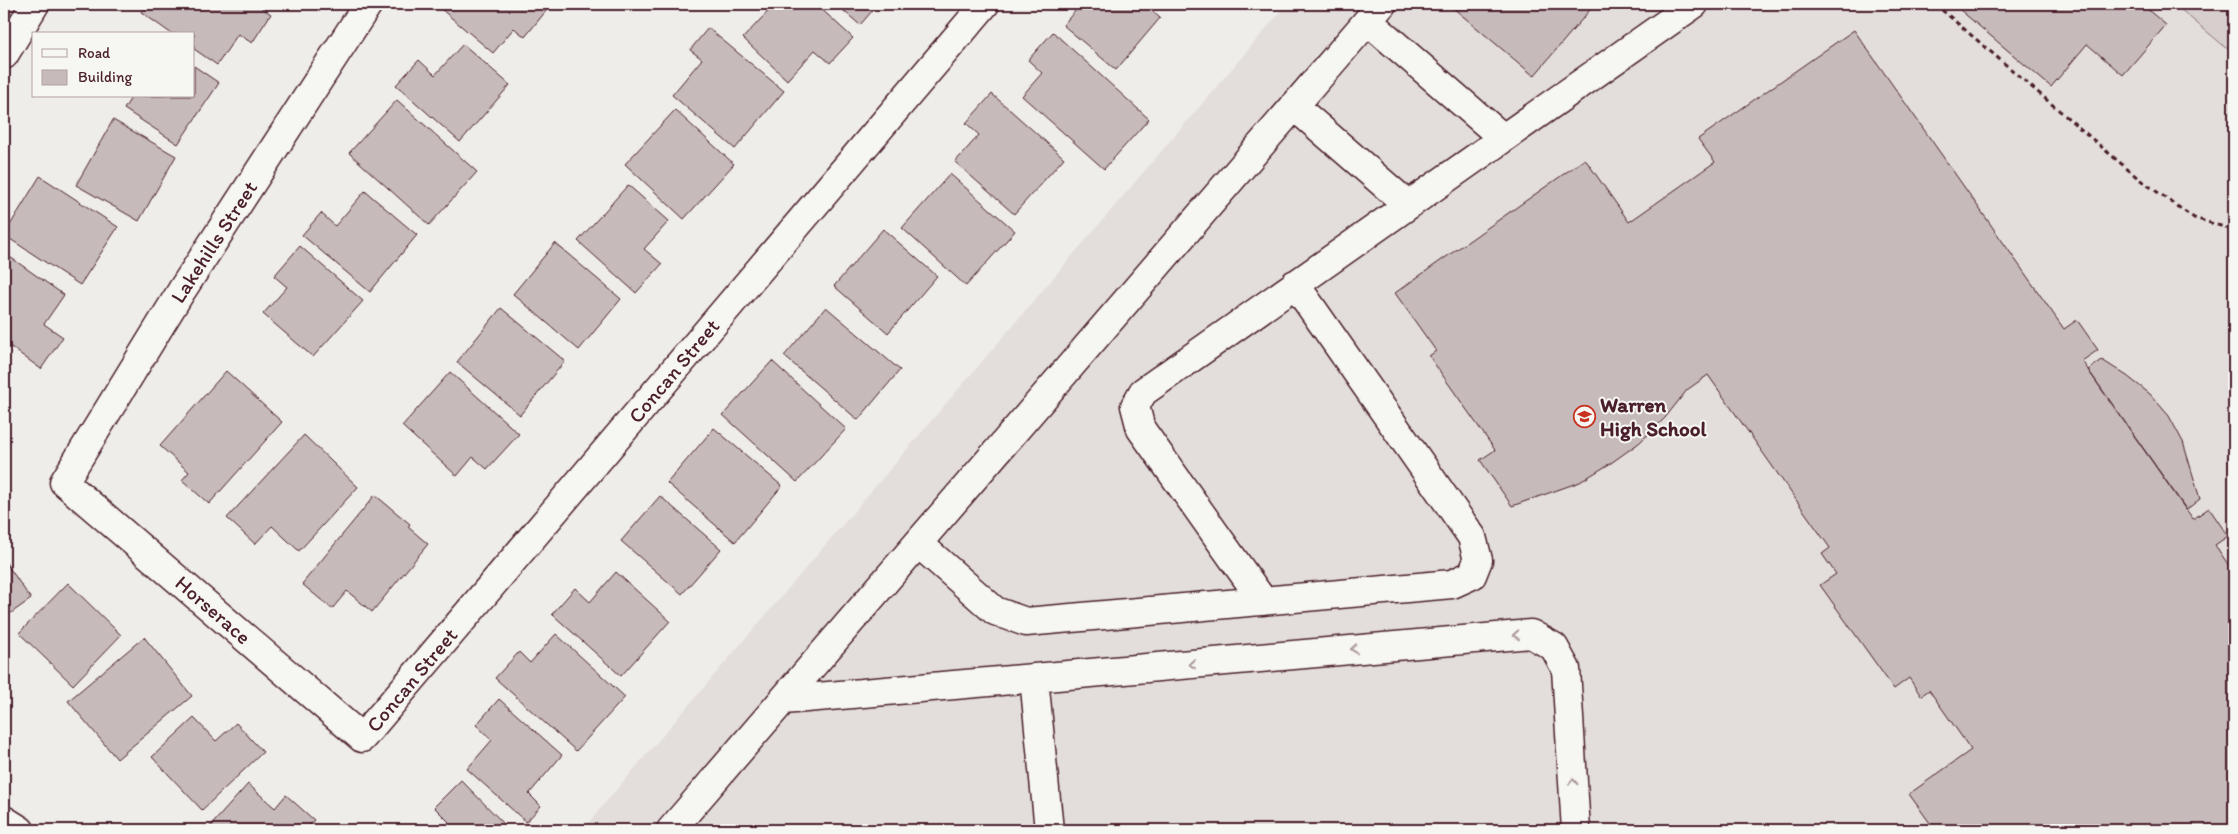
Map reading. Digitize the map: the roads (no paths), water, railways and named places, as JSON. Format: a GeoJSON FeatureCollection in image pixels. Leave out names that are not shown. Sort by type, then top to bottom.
{"type":"FeatureCollection","features":[{"type":"Feature","properties":{"kind":"street"},"geometry":{"type":"LineString","coordinates":[[4,55],[35,4]]}},
{"type":"Feature","properties":{"kind":"street","name":"Lakehills Street"},"geometry":{"type":"LineString","coordinates":[[64,482],[182,290],[368,4]]}},
{"type":"Feature","properties":{"kind":"street","name":"Concan Street"},"geometry":{"type":"LineString","coordinates":[[362,738],[985,4]]}},
{"type":"Feature","properties":{"kind":"street"},"geometry":{"type":"LineString","coordinates":[[1263,601],[1141,429],[1135,406],[1143,392],[1694,4]]}},
{"type":"Feature","properties":{"kind":"street"},"geometry":{"type":"LineString","coordinates":[[671,830],[1375,12],[1503,138]]}},
{"type":"Feature","properties":{"kind":"street"},"geometry":{"type":"LineString","coordinates":[[1294,106],[1408,205]]}},
{"type":"Feature","properties":{"kind":"street"},"geometry":{"type":"LineString","coordinates":[[918,543],[995,611],[1026,622],[1452,584],[1472,575],[1478,560],[1472,537],[1295,284]]}},
{"type":"Feature","properties":{"kind":"street","name":"Horserace"},"geometry":{"type":"LineString","coordinates":[[64,482],[362,738]]}},
{"type":"Feature","properties":{"kind":"street"},"geometry":{"type":"LineString","coordinates":[[783,700],[1531,634],[1554,647],[1566,669],[1576,830]]}},
{"type":"Feature","properties":{"kind":"street"},"geometry":{"type":"LineString","coordinates":[[1034,678],[1050,830]]}},
{"type":"Feature","properties":{"kind":"street"},"geometry":{"type":"LineString","coordinates":[[4,820],[20,830]]}},
{"type":"Feature","properties":{"kind":"place","name":"Warren High School"},"geometry":{"type":"Point","coordinates":[1584,417]}}]}
